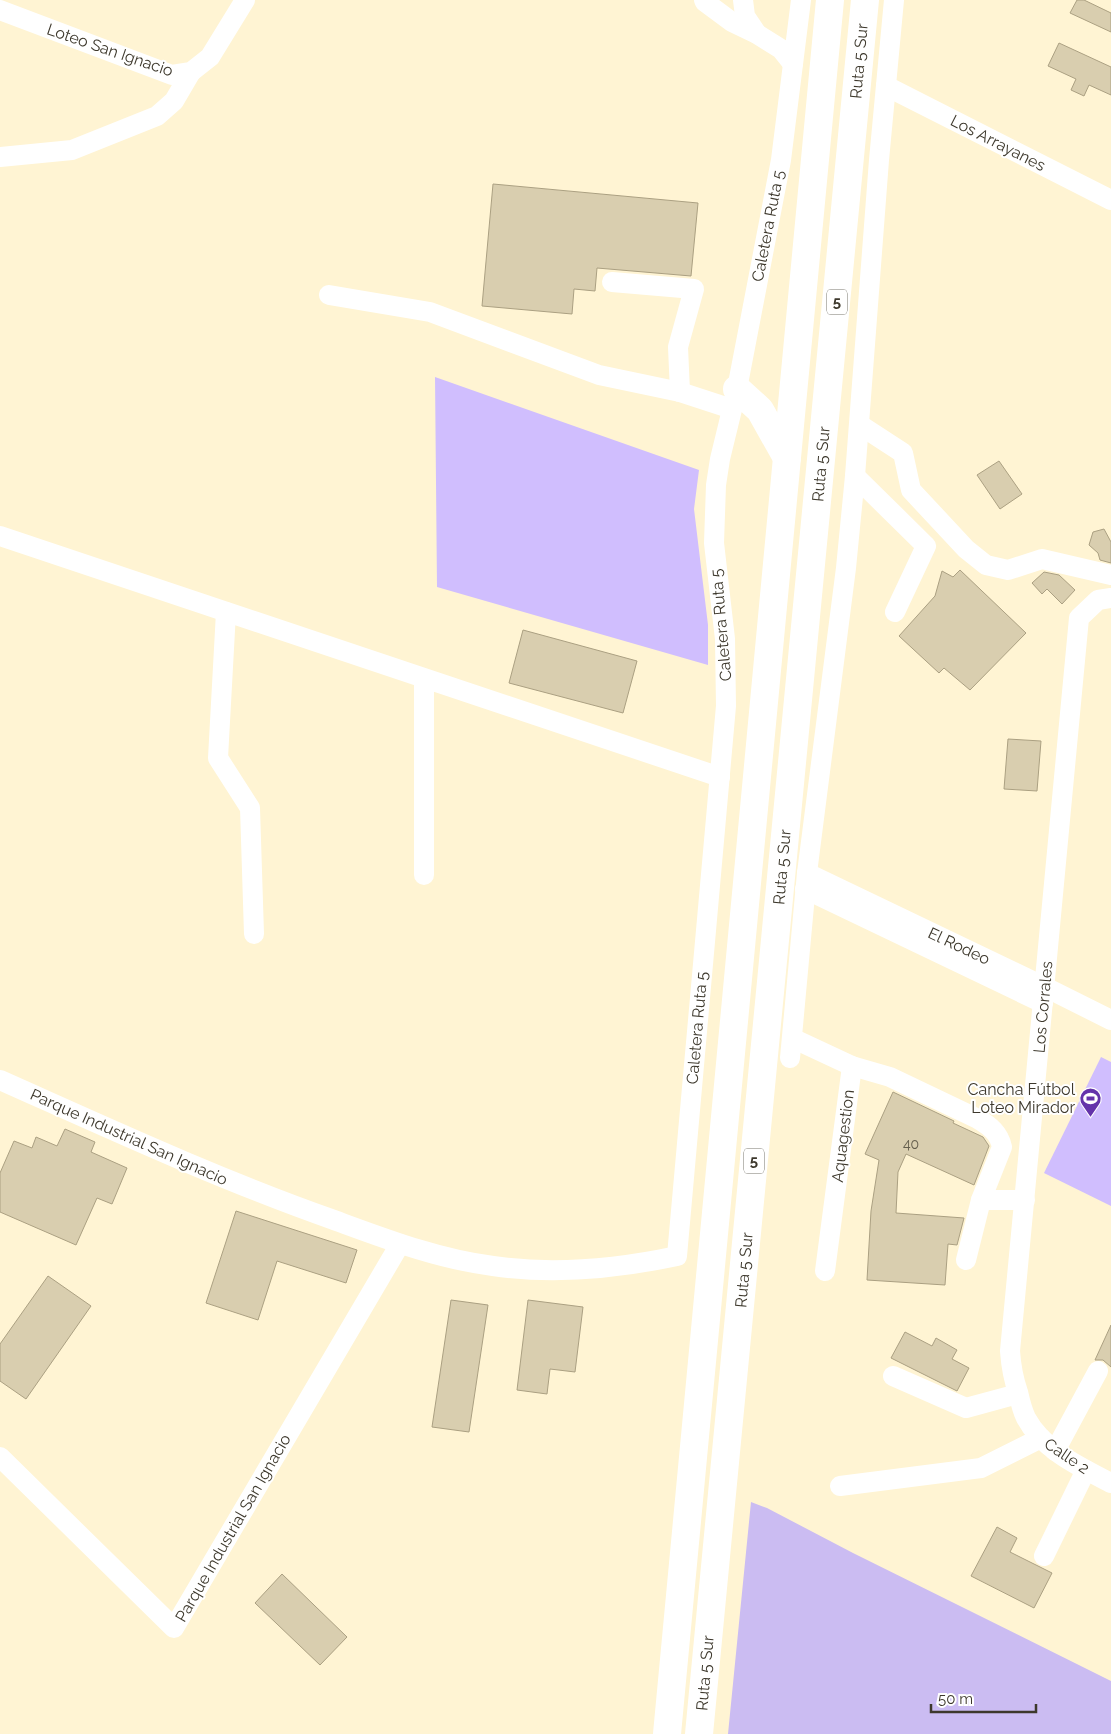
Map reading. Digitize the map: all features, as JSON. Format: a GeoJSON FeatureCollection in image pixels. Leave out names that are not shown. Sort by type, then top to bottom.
{"type":"FeatureCollection","features":[{"type":"Feature","properties":{"kind":"highway","name":"Ruta 5 Sur"},"geometry":{"type":"LineString","coordinates":[[668,1734],[830,0]]}},
{"type":"Feature","properties":{"kind":"highway","name":"Ruta 5 Sur"},"geometry":{"type":"LineString","coordinates":[[700,1734],[865,0]]}},
{"type":"Feature","properties":{"kind":"highway"},"geometry":{"type":"LineString","coordinates":[[734,399],[760,410],[787,458]]}},
{"type":"Feature","properties":{"kind":"street","name":"Loteo San Ignacio"},"geometry":{"type":"LineString","coordinates":[[0,10],[172,75],[192,72],[210,57],[245,0]]}},
{"type":"Feature","properties":{"kind":"street"},"geometry":{"type":"LineString","coordinates":[[704,0],[732,22],[757,34],[781,49],[793,64]]}},
{"type":"Feature","properties":{"kind":"street"},"geometry":{"type":"LineString","coordinates":[[742,0],[744,16],[757,34]]}},
{"type":"Feature","properties":{"kind":"street","name":"Caletera Ruta 5"},"geometry":{"type":"LineString","coordinates":[[677,1256],[725,724],[725,640],[716,572],[714,514],[720,459],[734,399],[781,160],[801,0]]}},
{"type":"Feature","properties":{"kind":"street"},"geometry":{"type":"LineString","coordinates":[[806,881],[846,568],[860,425],[894,0]]}},
{"type":"Feature","properties":{"kind":"street"},"geometry":{"type":"LineString","coordinates":[[0,156],[72,150],[157,116],[174,101],[192,72]]}},
{"type":"Feature","properties":{"kind":"street","name":"Los Arrayanes"},"geometry":{"type":"LineString","coordinates":[[886,86],[1111,200]]}},
{"type":"Feature","properties":{"kind":"street"},"geometry":{"type":"LineString","coordinates":[[612,282],[694,289],[678,347],[680,392]]}},
{"type":"Feature","properties":{"kind":"street"},"geometry":{"type":"LineString","coordinates":[[329,295],[430,312],[599,375],[680,392],[734,399]]}},
{"type":"Feature","properties":{"kind":"street"},"geometry":{"type":"LineString","coordinates":[[860,425],[903,453],[911,490],[966,549],[986,565],[1008,570],[1042,559],[1111,575]]}},
{"type":"Feature","properties":{"kind":"street"},"geometry":{"type":"LineString","coordinates":[[855,476],[926,546],[895,612]]}},
{"type":"Feature","properties":{"kind":"street"},"geometry":{"type":"LineString","coordinates":[[0,536],[720,777]]}},
{"type":"Feature","properties":{"kind":"street","name":"Los Corrales"},"geometry":{"type":"LineString","coordinates":[[1018,1394],[1012,1373],[1010,1351],[1079,618],[1098,600],[1111,598]]}},
{"type":"Feature","properties":{"kind":"street"},"geometry":{"type":"LineString","coordinates":[[226,612],[218,758],[250,808],[254,934]]}},
{"type":"Feature","properties":{"kind":"street"},"geometry":{"type":"LineString","coordinates":[[424,679],[424,875]]}},
{"type":"Feature","properties":{"kind":"street","name":"El Rodeo"},"geometry":{"type":"LineString","coordinates":[[806,881],[1044,995],[1111,1020]]}},
{"type":"Feature","properties":{"kind":"street","name":"Aquagestion"},"geometry":{"type":"LineString","coordinates":[[806,881],[791,1048],[852,1066],[826,1271]]}},
{"type":"Feature","properties":{"kind":"street"},"geometry":{"type":"LineString","coordinates":[[852,1066],[890,1077],[978,1119],[990,1127],[1000,1139],[1002,1147],[981,1200],[966,1260]]}},
{"type":"Feature","properties":{"kind":"street","name":"Parque Industrial San Ignacio"},"geometry":{"type":"LineString","coordinates":[[0,1080],[176,1159],[264,1196],[400,1244],[462,1261],[526,1270],[556,1271],[647,1263],[677,1256]]}},
{"type":"Feature","properties":{"kind":"street"},"geometry":{"type":"LineString","coordinates":[[981,1200],[1025,1200]]}},
{"type":"Feature","properties":{"kind":"street","name":"Parque Industrial San Ignacio"},"geometry":{"type":"LineString","coordinates":[[0,1457],[174,1628],[400,1244]]}},
{"type":"Feature","properties":{"kind":"street"},"geometry":{"type":"LineString","coordinates":[[840,1486],[981,1468],[1048,1444],[1098,1371]]}},
{"type":"Feature","properties":{"kind":"street"},"geometry":{"type":"LineString","coordinates":[[892,1376],[966,1408],[1018,1394]]}},
{"type":"Feature","properties":{"kind":"street","name":"Calle 2"},"geometry":{"type":"LineString","coordinates":[[1018,1394],[1026,1418],[1048,1444],[1086,1470],[1111,1483]]}},
{"type":"Feature","properties":{"kind":"street"},"geometry":{"type":"LineString","coordinates":[[1044,1556],[1086,1470]]}},
{"type":"Feature","properties":{"kind":"shaded area"},"geometry":{"type":"Polygon","coordinates":[[[435,377],[699,470],[694,509],[708,625],[708,665],[437,587],[435,377]]]}},
{"type":"Feature","properties":{"kind":"shaded area","name":"Cancha Fútbol Loteo Mirador"},"geometry":{"type":"Polygon","coordinates":[[[1101,1057],[1111,1062],[1111,1206],[1044,1173],[1101,1057]]]}},
{"type":"Feature","properties":{"kind":"shaded area"},"geometry":{"type":"Polygon","coordinates":[[[751,1502],[767,1508],[853,1553],[1111,1681],[1111,1734],[728,1734],[751,1502]]]}},
{"type":"Feature","properties":{"kind":"building"},"geometry":{"type":"Polygon","coordinates":[[[1077,0],[1084,0],[1111,13],[1111,32],[1070,13],[1077,0]]]}},
{"type":"Feature","properties":{"kind":"building"},"geometry":{"type":"Polygon","coordinates":[[[1059,43],[1111,67],[1111,95],[1089,85],[1084,96],[1071,90],[1076,79],[1048,66],[1059,43]]]}},
{"type":"Feature","properties":{"kind":"building"},"geometry":{"type":"Polygon","coordinates":[[[493,184],[698,203],[691,276],[597,268],[595,291],[574,289],[572,314],[482,306],[493,184]]]}},
{"type":"Feature","properties":{"kind":"building"},"geometry":{"type":"Polygon","coordinates":[[[999,461],[1022,494],[1000,509],[977,475],[999,461]]]}},
{"type":"Feature","properties":{"kind":"building"},"geometry":{"type":"Polygon","coordinates":[[[1104,529],[1111,542],[1111,563],[1100,560],[1098,553],[1089,545],[1093,532],[1104,529]]]}},
{"type":"Feature","properties":{"kind":"building"},"geometry":{"type":"Polygon","coordinates":[[[960,570],[1026,633],[970,690],[944,668],[939,673],[899,636],[935,596],[942,571],[953,577],[960,570]]]}},
{"type":"Feature","properties":{"kind":"building"},"geometry":{"type":"Polygon","coordinates":[[[1044,572],[1059,575],[1075,590],[1062,604],[1047,589],[1042,594],[1032,583],[1044,572]]]}},
{"type":"Feature","properties":{"kind":"building"},"geometry":{"type":"Polygon","coordinates":[[[523,630],[637,661],[623,713],[509,683],[523,630]]]}},
{"type":"Feature","properties":{"kind":"building"},"geometry":{"type":"Polygon","coordinates":[[[1008,739],[1041,741],[1037,791],[1004,789],[1008,739]]]}},
{"type":"Feature","properties":{"kind":"building"},"geometry":{"type":"Polygon","coordinates":[[[893,1092],[983,1137],[989,1146],[974,1185],[906,1154],[898,1172],[896,1213],[964,1218],[957,1245],[948,1244],[945,1285],[867,1280],[871,1211],[879,1160],[865,1154],[893,1092]]]}},
{"type":"Feature","properties":{"kind":"building"},"geometry":{"type":"Polygon","coordinates":[[[65,1129],[95,1142],[91,1152],[127,1168],[112,1204],[97,1198],[76,1245],[0,1212],[0,1173],[14,1141],[32,1148],[36,1137],[57,1146],[65,1129]]]}},
{"type":"Feature","properties":{"kind":"building"},"geometry":{"type":"Polygon","coordinates":[[[236,1211],[357,1250],[346,1283],[277,1261],[258,1320],[206,1303],[236,1211]]]}},
{"type":"Feature","properties":{"kind":"building"},"geometry":{"type":"Polygon","coordinates":[[[48,1276],[91,1306],[26,1399],[0,1381],[0,1344],[48,1276]]]}},
{"type":"Feature","properties":{"kind":"building"},"geometry":{"type":"Polygon","coordinates":[[[451,1300],[488,1305],[469,1432],[432,1427],[451,1300]]]}},
{"type":"Feature","properties":{"kind":"building"},"geometry":{"type":"Polygon","coordinates":[[[528,1300],[583,1307],[575,1372],[550,1369],[547,1394],[517,1390],[528,1300]]]}},
{"type":"Feature","properties":{"kind":"building"},"geometry":{"type":"Polygon","coordinates":[[[1111,1325],[1111,1367],[1103,1360],[1095,1360],[1111,1325]]]}},
{"type":"Feature","properties":{"kind":"building"},"geometry":{"type":"Polygon","coordinates":[[[905,1332],[932,1346],[936,1338],[957,1350],[952,1359],[969,1368],[957,1391],[891,1358],[905,1332]]]}},
{"type":"Feature","properties":{"kind":"building"},"geometry":{"type":"Polygon","coordinates":[[[997,1527],[1017,1538],[1010,1552],[1052,1573],[1034,1608],[971,1576],[997,1527]]]}},
{"type":"Feature","properties":{"kind":"building"},"geometry":{"type":"Polygon","coordinates":[[[282,1574],[347,1637],[320,1665],[255,1603],[282,1574]]]}},
{"type":"Feature","properties":{"kind":"place","name":"Cancha Fútbol Loteo Mirador"},"geometry":{"type":"Point","coordinates":[1091,1117]}}]}
